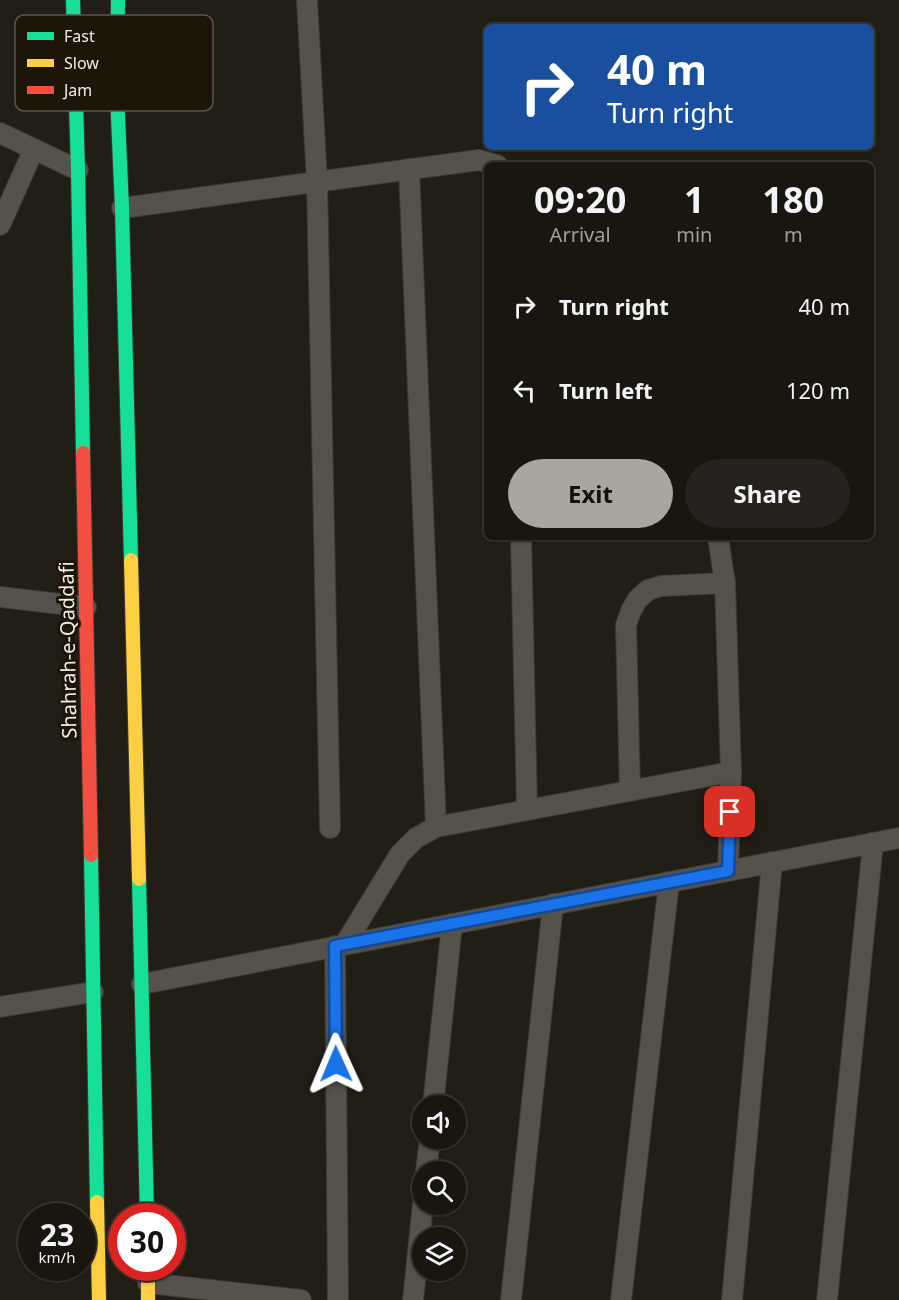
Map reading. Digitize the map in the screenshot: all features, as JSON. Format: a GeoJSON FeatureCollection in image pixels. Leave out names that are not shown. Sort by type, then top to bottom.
{"type":"FeatureCollection","features":[{"type":"Feature","properties":{"kind":"main road","name":"Shahrah-e-Qaddafi"},"geometry":{"type":"LineString","coordinates":[[73,0],[73,15]]}},
{"type":"Feature","properties":{"kind":"main road"},"geometry":{"type":"LineString","coordinates":[[118,0],[118,15]]}},
{"type":"Feature","properties":{"kind":"main road","name":"Shahrah-e-Qaddafi"},"geometry":{"type":"LineString","coordinates":[[76,111],[99,1300]]}},
{"type":"Feature","properties":{"kind":"main road"},"geometry":{"type":"LineString","coordinates":[[118,111],[147,1203]]}},
{"type":"Feature","properties":{"kind":"street"},"geometry":{"type":"LineString","coordinates":[[307,0],[317,182],[330,828]]}},
{"type":"Feature","properties":{"kind":"street"},"geometry":{"type":"LineString","coordinates":[[0,133],[78,170]]}},
{"type":"Feature","properties":{"kind":"street"},"geometry":{"type":"LineString","coordinates":[[0,225],[34,149]]}},
{"type":"Feature","properties":{"kind":"street"},"geometry":{"type":"LineString","coordinates":[[122,208],[479,160],[486,162]]}},
{"type":"Feature","properties":{"kind":"street"},"geometry":{"type":"LineString","coordinates":[[409,169],[436,828]]}},
{"type":"Feature","properties":{"kind":"street"},"geometry":{"type":"LineString","coordinates":[[521,540],[527,810]]}},
{"type":"Feature","properties":{"kind":"street"},"geometry":{"type":"LineString","coordinates":[[718,540],[725,583],[731,772],[728,871]]}},
{"type":"Feature","properties":{"kind":"street"},"geometry":{"type":"LineString","coordinates":[[630,791],[626,625],[631,611],[637,600],[648,590],[660,586],[725,583]]}},
{"type":"Feature","properties":{"kind":"street"},"geometry":{"type":"LineString","coordinates":[[0,597],[86,607]]}},
{"type":"Feature","properties":{"kind":"street"},"geometry":{"type":"LineString","coordinates":[[338,1300],[340,945],[400,854],[416,838],[436,828],[731,772]]}},
{"type":"Feature","properties":{"kind":"street"},"geometry":{"type":"LineString","coordinates":[[142,984],[899,838]]}},
{"type":"Feature","properties":{"kind":"street"},"geometry":{"type":"LineString","coordinates":[[828,1300],[873,843]]}},
{"type":"Feature","properties":{"kind":"street"},"geometry":{"type":"LineString","coordinates":[[732,1300],[772,862]]}},
{"type":"Feature","properties":{"kind":"street"},"geometry":{"type":"LineString","coordinates":[[621,1300],[669,882]]}},
{"type":"Feature","properties":{"kind":"street"},"geometry":{"type":"LineString","coordinates":[[511,1300],[553,904]]}},
{"type":"Feature","properties":{"kind":"street"},"geometry":{"type":"LineString","coordinates":[[434,1095],[452,924]]}},
{"type":"Feature","properties":{"kind":"street"},"geometry":{"type":"LineString","coordinates":[[0,1007],[93,992]]}},
{"type":"Feature","properties":{"kind":"street"},"geometry":{"type":"LineString","coordinates":[[413,1300],[422,1215]]}},
{"type":"Feature","properties":{"kind":"street"},"geometry":{"type":"LineString","coordinates":[[148,1284],[301,1300]]}},
{"type":"Feature","properties":{"kind":"traffic: fast"},"geometry":{"type":"LineString","coordinates":[[73,0],[73,15]]}},
{"type":"Feature","properties":{"kind":"traffic: fast"},"geometry":{"type":"LineString","coordinates":[[118,0],[118,15]]}},
{"type":"Feature","properties":{"kind":"traffic: fast"},"geometry":{"type":"LineString","coordinates":[[76,111],[83,453]]}},
{"type":"Feature","properties":{"kind":"traffic: fast"},"geometry":{"type":"LineString","coordinates":[[118,111],[131,560]]}},
{"type":"Feature","properties":{"kind":"traffic: fast"},"geometry":{"type":"LineString","coordinates":[[91,855],[97,1202]]}},
{"type":"Feature","properties":{"kind":"traffic: fast"},"geometry":{"type":"LineString","coordinates":[[139,879],[147,1203]]}},
{"type":"Feature","properties":{"kind":"traffic: slow"},"geometry":{"type":"LineString","coordinates":[[131,560],[139,879]]}},
{"type":"Feature","properties":{"kind":"traffic: slow"},"geometry":{"type":"LineString","coordinates":[[97,1202],[99,1300]]}},
{"type":"Feature","properties":{"kind":"traffic: slow"},"geometry":{"type":"LineString","coordinates":[[148,1281],[148,1300]]}},
{"type":"Feature","properties":{"kind":"traffic: jam"},"geometry":{"type":"LineString","coordinates":[[83,453],[91,855]]}},
{"type":"Feature","properties":{"kind":"route"},"geometry":{"type":"LineString","coordinates":[[336,1064],[335,946],[728,871],[730,812]]}}]}
